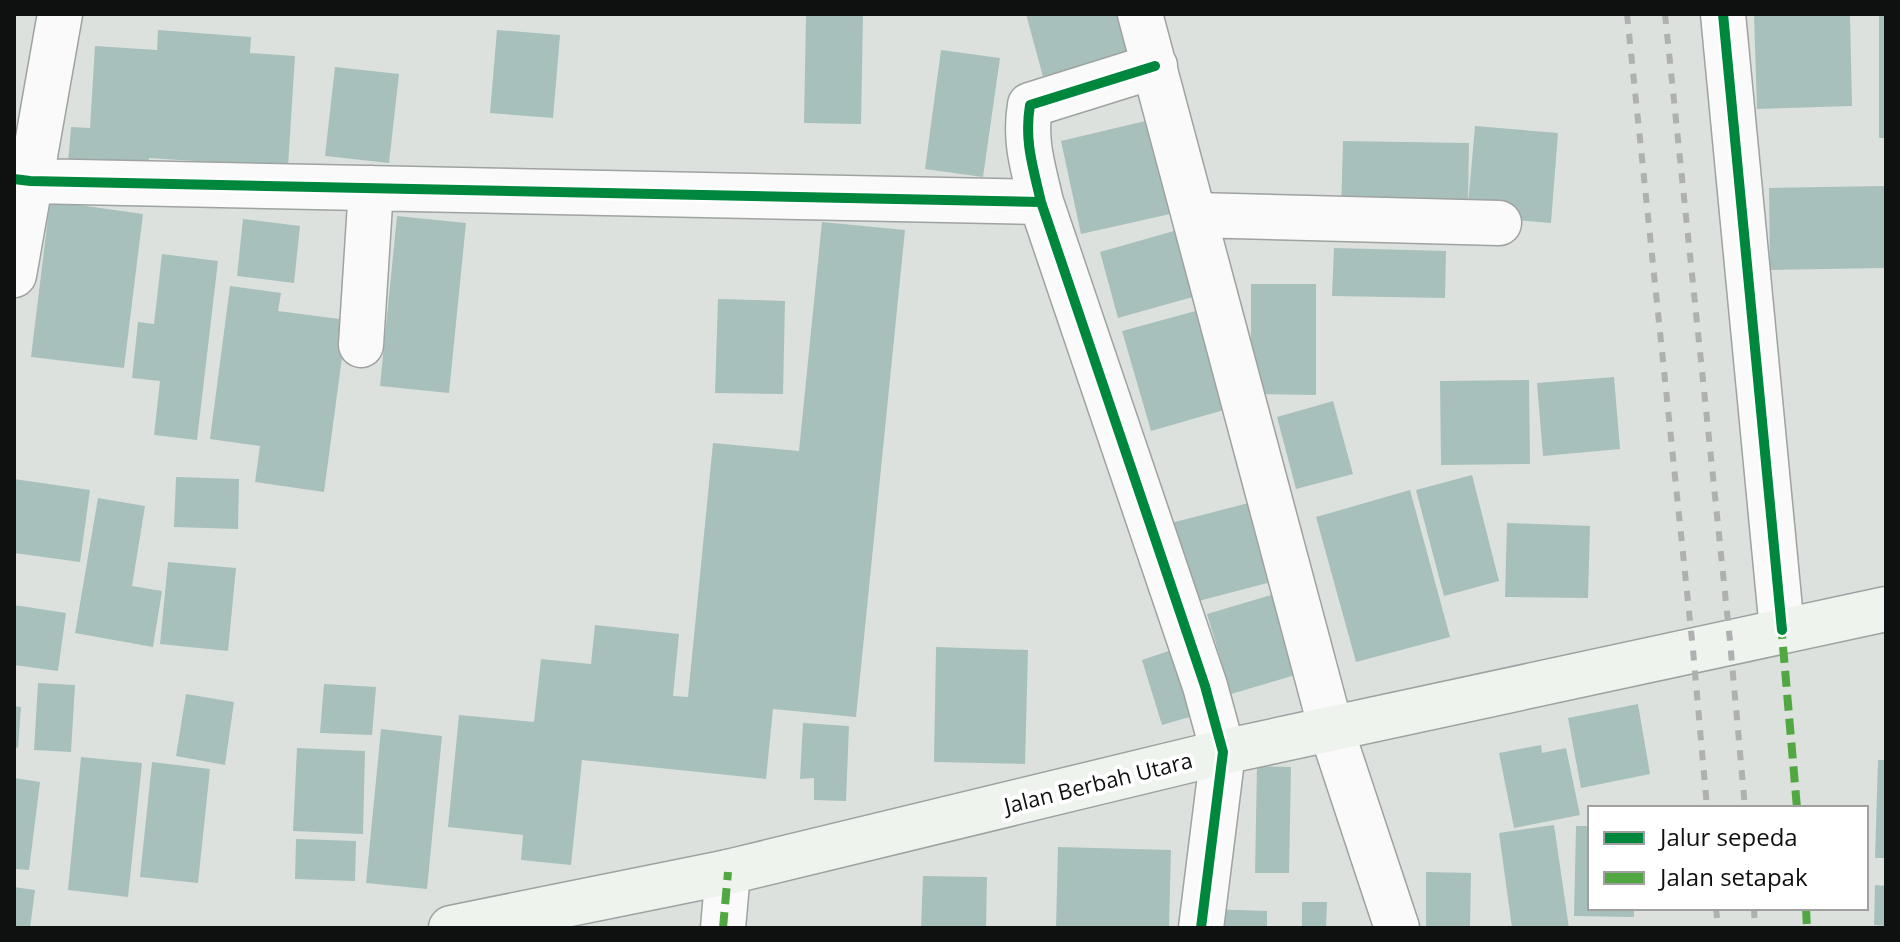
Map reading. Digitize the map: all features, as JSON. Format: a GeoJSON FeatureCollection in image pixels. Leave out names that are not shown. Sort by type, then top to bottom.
{"type":"FeatureCollection","features":[{"type":"Feature","properties":{"kind":"main road","name":"Jalan Berbah Utara"},"geometry":{"type":"LineString","coordinates":[[451,928],[728,872],[1223,752],[1886,609]]}},
{"type":"Feature","properties":{"kind":"street"},"geometry":{"type":"LineString","coordinates":[[14,275],[22,180],[60,14]]}},
{"type":"Feature","properties":{"kind":"street"},"geometry":{"type":"LineString","coordinates":[[1140,14],[1331,729],[1397,928]]}},
{"type":"Feature","properties":{"kind":"street"},"geometry":{"type":"LineString","coordinates":[[1723,14],[1782,630]]}},
{"type":"Feature","properties":{"kind":"street"},"geometry":{"type":"LineString","coordinates":[[1155,66],[1030,105],[1028,148],[1041,202],[1205,686],[1223,752],[1201,928]]}},
{"type":"Feature","properties":{"kind":"street"},"geometry":{"type":"LineString","coordinates":[[22,180],[1041,202]]}},
{"type":"Feature","properties":{"kind":"street"},"geometry":{"type":"LineString","coordinates":[[361,345],[371,188]]}},
{"type":"Feature","properties":{"kind":"street"},"geometry":{"type":"LineString","coordinates":[[1195,215],[1499,223]]}},
{"type":"Feature","properties":{"kind":"street"},"geometry":{"type":"LineString","coordinates":[[723,928],[728,872]]}},
{"type":"Feature","properties":{"kind":"building"},"geometry":{"type":"Polygon","coordinates":[[[806,14],[863,14],[861,124],[804,123],[806,14]]]}},
{"type":"Feature","properties":{"kind":"building"},"geometry":{"type":"Polygon","coordinates":[[[1026,14],[1128,14],[1140,57],[1045,84],[1026,14]]]}},
{"type":"Feature","properties":{"kind":"building"},"geometry":{"type":"Polygon","coordinates":[[[1754,14],[1850,14],[1852,106],[1757,109],[1754,14]]]}},
{"type":"Feature","properties":{"kind":"building"},"geometry":{"type":"Polygon","coordinates":[[[1879,14],[1886,14],[1886,138],[1879,138],[1879,14]]]}},
{"type":"Feature","properties":{"kind":"building"},"geometry":{"type":"Polygon","coordinates":[[[158,30],[251,37],[250,53],[295,56],[288,167],[149,158],[148,180],[67,175],[71,127],[90,128],[95,46],[157,50],[158,30]]]}},
{"type":"Feature","properties":{"kind":"building"},"geometry":{"type":"Polygon","coordinates":[[[497,30],[560,35],[553,118],[490,113],[497,30]]]}},
{"type":"Feature","properties":{"kind":"building"},"geometry":{"type":"Polygon","coordinates":[[[941,50],[1000,58],[983,177],[925,169],[941,50]]]}},
{"type":"Feature","properties":{"kind":"building"},"geometry":{"type":"Polygon","coordinates":[[[335,67],[399,74],[389,163],[325,156],[335,67]]]}},
{"type":"Feature","properties":{"kind":"building"},"geometry":{"type":"Polygon","coordinates":[[[1158,118],[1179,212],[1081,234],[1061,141],[1158,118]]]}},
{"type":"Feature","properties":{"kind":"building"},"geometry":{"type":"Polygon","coordinates":[[[1475,126],[1558,133],[1551,223],[1467,216],[1341,213],[1343,141],[1469,143],[1468,205],[1475,126]]]}},
{"type":"Feature","properties":{"kind":"building"},"geometry":{"type":"Polygon","coordinates":[[[1886,186],[1886,268],[1770,270],[1769,188],[1886,186]]]}},
{"type":"Feature","properties":{"kind":"building"},"geometry":{"type":"Polygon","coordinates":[[[50,201],[143,214],[124,368],[31,357],[50,201]]]}},
{"type":"Feature","properties":{"kind":"building"},"geometry":{"type":"Polygon","coordinates":[[[397,216],[466,223],[449,393],[380,386],[397,216]]]}},
{"type":"Feature","properties":{"kind":"building"},"geometry":{"type":"Polygon","coordinates":[[[243,219],[300,226],[294,283],[237,276],[243,219]]]}},
{"type":"Feature","properties":{"kind":"building"},"geometry":{"type":"Polygon","coordinates":[[[822,222],[905,230],[856,717],[773,709],[766,779],[582,760],[571,865],[521,860],[523,835],[448,827],[459,715],[534,722],[541,659],[591,664],[595,625],[679,634],[673,696],[688,697],[713,443],[799,451],[822,222]]]}},
{"type":"Feature","properties":{"kind":"building"},"geometry":{"type":"Polygon","coordinates":[[[1181,229],[1200,295],[1118,318],[1100,252],[1181,229]]]}},
{"type":"Feature","properties":{"kind":"building"},"geometry":{"type":"Polygon","coordinates":[[[1334,248],[1446,251],[1445,298],[1332,296],[1334,248]]]}},
{"type":"Feature","properties":{"kind":"building"},"geometry":{"type":"Polygon","coordinates":[[[162,254],[218,261],[197,440],[154,435],[160,381],[132,378],[138,322],[154,324],[162,254]]]}},
{"type":"Feature","properties":{"kind":"building"},"geometry":{"type":"Polygon","coordinates":[[[1251,284],[1316,284],[1316,395],[1251,394],[1251,284]]]}},
{"type":"Feature","properties":{"kind":"building"},"geometry":{"type":"Polygon","coordinates":[[[230,286],[281,293],[278,311],[347,320],[324,492],[255,482],[260,446],[210,439],[230,286]]]}},
{"type":"Feature","properties":{"kind":"building"},"geometry":{"type":"Polygon","coordinates":[[[718,299],[785,301],[783,394],[715,393],[718,299]]]}},
{"type":"Feature","properties":{"kind":"building"},"geometry":{"type":"Polygon","coordinates":[[[1203,309],[1231,408],[1151,431],[1122,331],[1203,309]]]}},
{"type":"Feature","properties":{"kind":"building"},"geometry":{"type":"Polygon","coordinates":[[[1614,377],[1620,449],[1543,456],[1537,383],[1614,377]]]}},
{"type":"Feature","properties":{"kind":"building"},"geometry":{"type":"Polygon","coordinates":[[[1529,380],[1530,464],[1441,465],[1440,381],[1529,380]]]}},
{"type":"Feature","properties":{"kind":"building"},"geometry":{"type":"Polygon","coordinates":[[[1333,401],[1353,474],[1296,489],[1277,417],[1333,401]]]}},
{"type":"Feature","properties":{"kind":"building"},"geometry":{"type":"Polygon","coordinates":[[[1472,475],[1499,581],[1444,596],[1416,490],[1472,475]]]}},
{"type":"Feature","properties":{"kind":"building"},"geometry":{"type":"Polygon","coordinates":[[[176,477],[239,479],[238,529],[174,527],[176,477]]]}},
{"type":"Feature","properties":{"kind":"building"},"geometry":{"type":"Polygon","coordinates":[[[14,479],[90,490],[80,562],[14,553],[14,479]]]}},
{"type":"Feature","properties":{"kind":"building"},"geometry":{"type":"Polygon","coordinates":[[[1410,490],[1450,637],[1356,662],[1316,517],[1410,490]]]}},
{"type":"Feature","properties":{"kind":"building"},"geometry":{"type":"Polygon","coordinates":[[[98,498],[145,506],[132,586],[162,591],[153,647],[75,633],[98,498]]]}},
{"type":"Feature","properties":{"kind":"building"},"geometry":{"type":"Polygon","coordinates":[[[1264,499],[1283,579],[1191,603],[1171,523],[1264,499]]]}},
{"type":"Feature","properties":{"kind":"building"},"geometry":{"type":"Polygon","coordinates":[[[1507,523],[1590,526],[1588,598],[1505,597],[1507,523]]]}},
{"type":"Feature","properties":{"kind":"building"},"geometry":{"type":"Polygon","coordinates":[[[168,562],[236,568],[228,651],[160,644],[168,562]]]}},
{"type":"Feature","properties":{"kind":"building"},"geometry":{"type":"Polygon","coordinates":[[[1285,591],[1309,671],[1231,694],[1207,614],[1285,591]]]}},
{"type":"Feature","properties":{"kind":"building"},"geometry":{"type":"Polygon","coordinates":[[[14,605],[66,613],[58,671],[14,665],[14,605]]]}},
{"type":"Feature","properties":{"kind":"building"},"geometry":{"type":"Polygon","coordinates":[[[1186,645],[1207,712],[1162,725],[1142,660],[1186,645]]]}},
{"type":"Feature","properties":{"kind":"building"},"geometry":{"type":"Polygon","coordinates":[[[936,647],[1028,650],[1025,764],[934,762],[936,647]]]}},
{"type":"Feature","properties":{"kind":"building"},"geometry":{"type":"Polygon","coordinates":[[[38,683],[75,685],[71,752],[34,750],[38,683]]]}},
{"type":"Feature","properties":{"kind":"building"},"geometry":{"type":"Polygon","coordinates":[[[324,684],[376,687],[372,735],[320,733],[324,684]]]}},
{"type":"Feature","properties":{"kind":"building"},"geometry":{"type":"Polygon","coordinates":[[[186,694],[234,702],[225,765],[176,756],[186,694]]]}},
{"type":"Feature","properties":{"kind":"building"},"geometry":{"type":"Polygon","coordinates":[[[1638,704],[1650,774],[1581,788],[1568,718],[1638,704]]]}},
{"type":"Feature","properties":{"kind":"building"},"geometry":{"type":"Polygon","coordinates":[[[14,706],[21,707],[18,748],[14,747],[14,706]]]}},
{"type":"Feature","properties":{"kind":"building"},"geometry":{"type":"Polygon","coordinates":[[[803,723],[849,726],[846,801],[814,800],[814,778],[800,779],[803,723]]]}},
{"type":"Feature","properties":{"kind":"building"},"geometry":{"type":"Polygon","coordinates":[[[381,729],[442,736],[427,889],[366,883],[381,729]]]}},
{"type":"Feature","properties":{"kind":"building"},"geometry":{"type":"Polygon","coordinates":[[[1541,745],[1542,753],[1566,748],[1580,815],[1514,828],[1499,753],[1541,745]]]}},
{"type":"Feature","properties":{"kind":"building"},"geometry":{"type":"Polygon","coordinates":[[[297,748],[365,751],[363,834],[293,831],[297,748]]]}},
{"type":"Feature","properties":{"kind":"building"},"geometry":{"type":"Polygon","coordinates":[[[81,757],[142,763],[128,897],[68,890],[81,757]]]}},
{"type":"Feature","properties":{"kind":"building"},"geometry":{"type":"Polygon","coordinates":[[[1878,760],[1886,760],[1886,858],[1875,858],[1878,760]]]}},
{"type":"Feature","properties":{"kind":"building"},"geometry":{"type":"Polygon","coordinates":[[[152,762],[210,769],[198,883],[140,877],[152,762]]]}},
{"type":"Feature","properties":{"kind":"building"},"geometry":{"type":"Polygon","coordinates":[[[1257,766],[1291,767],[1289,873],[1255,873],[1257,766]]]}},
{"type":"Feature","properties":{"kind":"building"},"geometry":{"type":"Polygon","coordinates":[[[14,778],[40,782],[29,870],[14,869],[14,778]]]}},
{"type":"Feature","properties":{"kind":"building"},"geometry":{"type":"Polygon","coordinates":[[[1554,825],[1569,928],[1512,928],[1499,833],[1554,825]]]}},
{"type":"Feature","properties":{"kind":"building"},"geometry":{"type":"Polygon","coordinates":[[[1576,826],[1588,826],[1588,910],[1634,910],[1634,917],[1574,916],[1576,826]]]}},
{"type":"Feature","properties":{"kind":"building"},"geometry":{"type":"Polygon","coordinates":[[[296,839],[356,841],[355,881],[295,879],[296,839]]]}},
{"type":"Feature","properties":{"kind":"building"},"geometry":{"type":"Polygon","coordinates":[[[1058,847],[1171,850],[1169,928],[1056,928],[1058,847]]]}},
{"type":"Feature","properties":{"kind":"building"},"geometry":{"type":"Polygon","coordinates":[[[1426,872],[1471,873],[1470,928],[1426,928],[1426,872]]]}},
{"type":"Feature","properties":{"kind":"building"},"geometry":{"type":"Polygon","coordinates":[[[923,876],[987,877],[986,928],[921,928],[923,876]]]}},
{"type":"Feature","properties":{"kind":"building"},"geometry":{"type":"Polygon","coordinates":[[[1875,885],[1886,886],[1886,926],[1874,925],[1875,885]]]}},
{"type":"Feature","properties":{"kind":"building"},"geometry":{"type":"Polygon","coordinates":[[[14,887],[35,890],[30,928],[14,928],[14,887]]]}},
{"type":"Feature","properties":{"kind":"building"},"geometry":{"type":"Polygon","coordinates":[[[1302,902],[1327,902],[1326,928],[1302,928],[1302,902]]]}},
{"type":"Feature","properties":{"kind":"building"},"geometry":{"type":"Polygon","coordinates":[[[1208,909],[1267,911],[1267,928],[1208,928],[1208,909]]]}},
{"type":"Feature","properties":{"kind":"railway"},"geometry":{"type":"LineString","coordinates":[[1627,14],[1707,806]]}},
{"type":"Feature","properties":{"kind":"railway"},"geometry":{"type":"LineString","coordinates":[[1665,14],[1745,806]]}},
{"type":"Feature","properties":{"kind":"railway"},"geometry":{"type":"LineString","coordinates":[[1716,910],[1718,928]]}},
{"type":"Feature","properties":{"kind":"railway"},"geometry":{"type":"LineString","coordinates":[[1754,910],[1755,928]]}},
{"type":"Feature","properties":{"kind":"marked path"},"geometry":{"type":"LineString","coordinates":[[1781,623],[1797,806]]}},
{"type":"Feature","properties":{"kind":"marked path"},"geometry":{"type":"LineString","coordinates":[[723,928],[728,872]]}},
{"type":"Feature","properties":{"kind":"marked path"},"geometry":{"type":"LineString","coordinates":[[1806,910],[1807,928]]}},
{"type":"Feature","properties":{"kind":"cycle path"},"geometry":{"type":"LineString","coordinates":[[1723,14],[1782,630]]}},
{"type":"Feature","properties":{"kind":"cycle path"},"geometry":{"type":"LineString","coordinates":[[1155,66],[1030,105],[1028,130],[1041,202],[1205,686],[1223,752],[1201,928]]}},
{"type":"Feature","properties":{"kind":"cycle path"},"geometry":{"type":"LineString","coordinates":[[14,179],[1041,202]]}}]}
